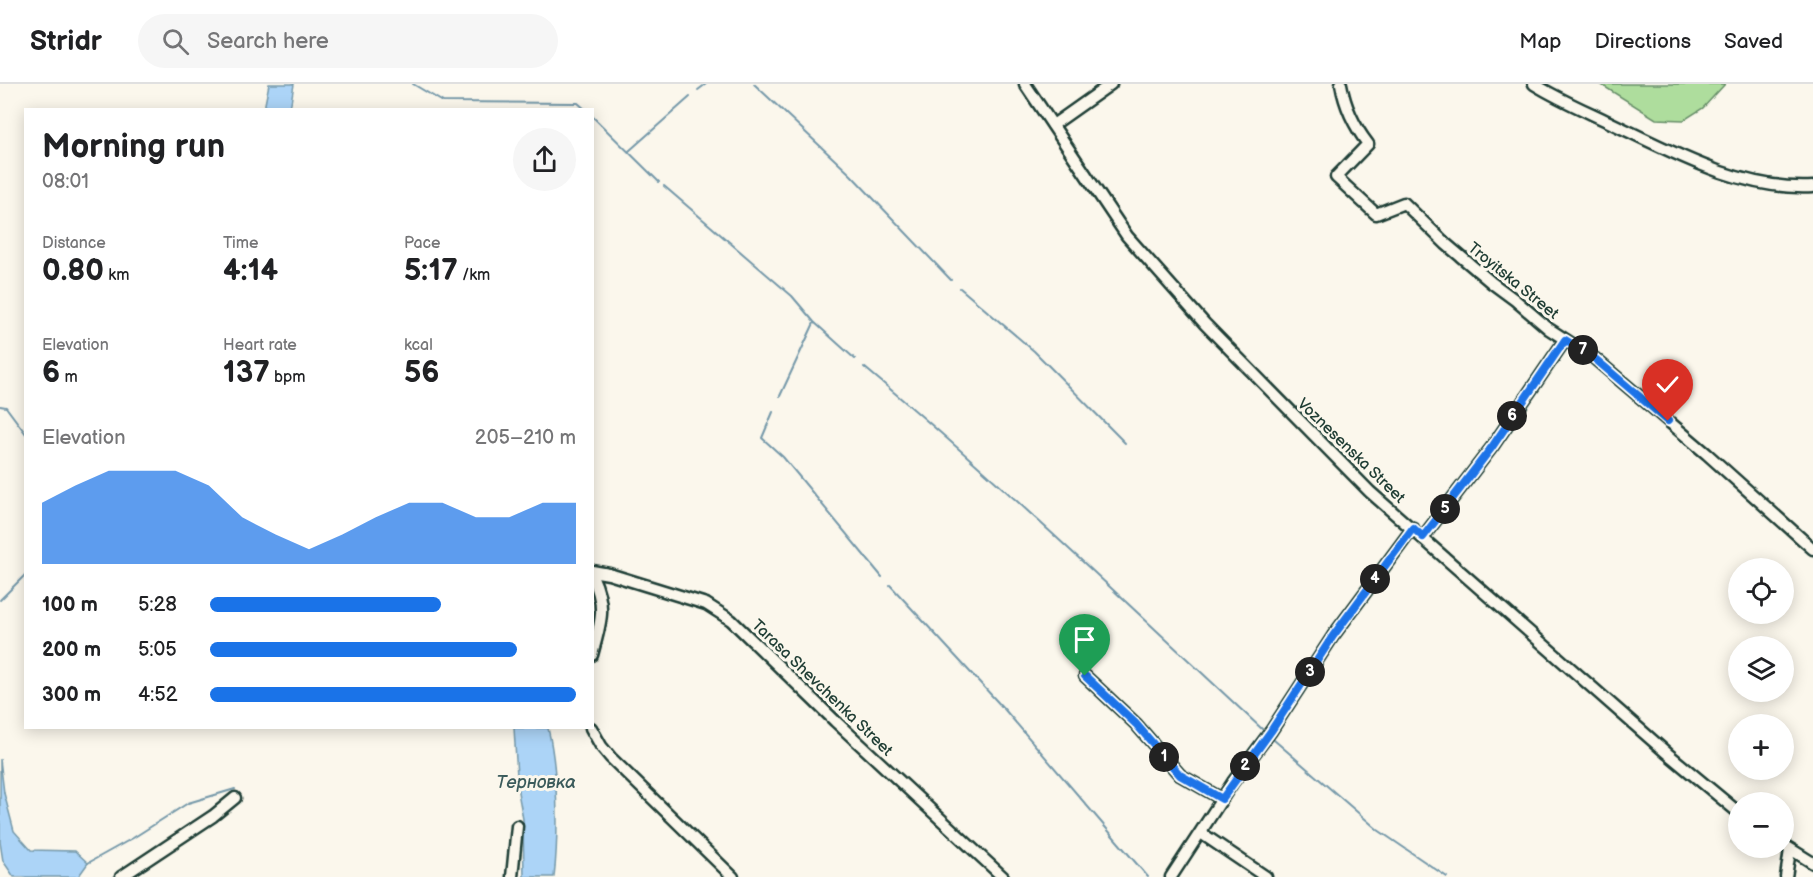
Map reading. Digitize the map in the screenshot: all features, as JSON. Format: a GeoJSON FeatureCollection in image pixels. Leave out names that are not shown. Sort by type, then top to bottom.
{"type":"FeatureCollection","features":[{"type":"Feature","properties":{"kind":"street","name":"Voznesenska Street"},"geometry":{"type":"LineString","coordinates":[[1025,84],[1127,236],[1205,324],[1370,492],[1668,754],[1728,804]]}},
{"type":"Feature","properties":{"kind":"street"},"geometry":{"type":"LineString","coordinates":[[1053,125],[1111,84]]}},
{"type":"Feature","properties":{"kind":"street","name":"Troyitska Street"},"geometry":{"type":"LineString","coordinates":[[1341,84],[1351,118],[1368,144],[1336,177],[1376,214],[1404,203],[1446,244],[1565,340],[1594,358],[1707,454],[1813,549]]}},
{"type":"Feature","properties":{"kind":"street"},"geometry":{"type":"LineString","coordinates":[[1534,84],[1637,136],[1724,172],[1789,189],[1813,187]]}},
{"type":"Feature","properties":{"kind":"street"},"geometry":{"type":"LineString","coordinates":[[1423,537],[1492,447],[1565,340]]}},
{"type":"Feature","properties":{"kind":"street"},"geometry":{"type":"LineString","coordinates":[[1171,877],[1333,636],[1413,528]]}},
{"type":"Feature","properties":{"kind":"street","name":"Tarasa Shevchenka Street"},"geometry":{"type":"LineString","coordinates":[[594,573],[609,574],[696,601],[731,620],[1003,877]]}},
{"type":"Feature","properties":{"kind":"street"},"geometry":{"type":"LineString","coordinates":[[594,578],[602,607],[600,628],[594,648]]}},
{"type":"Feature","properties":{"kind":"street"},"geometry":{"type":"LineString","coordinates":[[1085,676],[1136,724],[1180,775],[1222,799]]}},
{"type":"Feature","properties":{"kind":"street"},"geometry":{"type":"LineString","coordinates":[[592,729],[611,758],[733,877]]}},
{"type":"Feature","properties":{"kind":"street"},"geometry":{"type":"LineString","coordinates":[[121,877],[213,816],[235,798]]}},
{"type":"Feature","properties":{"kind":"street"},"geometry":{"type":"LineString","coordinates":[[512,877],[517,826]]}},
{"type":"Feature","properties":{"kind":"street"},"geometry":{"type":"LineString","coordinates":[[1201,833],[1266,877]]}},
{"type":"Feature","properties":{"kind":"street"},"geometry":{"type":"LineString","coordinates":[[1794,851],[1813,863]]}},
{"type":"Feature","properties":{"kind":"street"},"geometry":{"type":"LineString","coordinates":[[1786,877],[1787,858]]}},
{"type":"Feature","properties":{"kind":"green space"},"geometry":{"type":"Polygon","coordinates":[[[1600,84],[1725,84],[1703,108],[1684,120],[1656,119],[1600,84]]]}},
{"type":"Feature","properties":{"kind":"water"},"geometry":{"type":"Polygon","coordinates":[[[269,84],[294,84],[290,108],[264,108],[269,84]]]}},
{"type":"Feature","properties":{"kind":"water","name":"Терновка"},"geometry":{"type":"Polygon","coordinates":[[[514,729],[548,729],[557,802],[554,877],[524,877],[523,819],[518,792],[514,729]]]}},
{"type":"Feature","properties":{"kind":"water"},"geometry":{"type":"Polygon","coordinates":[[[0,759],[4,793],[14,831],[31,850],[75,851],[88,863],[78,877],[14,877],[3,861],[0,842],[0,759]]]}},
{"type":"Feature","properties":{"kind":"waterway"},"geometry":{"type":"LineString","coordinates":[[413,84],[443,102],[578,103],[584,108]]}},
{"type":"Feature","properties":{"kind":"waterway"},"geometry":{"type":"LineString","coordinates":[[698,90],[706,84]]}},
{"type":"Feature","properties":{"kind":"waterway"},"geometry":{"type":"LineString","coordinates":[[754,84],[851,175],[951,280]]}},
{"type":"Feature","properties":{"kind":"waterway"},"geometry":{"type":"LineString","coordinates":[[629,151],[690,97]]}},
{"type":"Feature","properties":{"kind":"waterway"},"geometry":{"type":"LineString","coordinates":[[594,118],[659,182]]}},
{"type":"Feature","properties":{"kind":"waterway"},"geometry":{"type":"LineString","coordinates":[[664,186],[792,296],[814,322],[855,359]]}},
{"type":"Feature","properties":{"kind":"waterway"},"geometry":{"type":"LineString","coordinates":[[960,288],[1034,351],[1125,443]]}},
{"type":"Feature","properties":{"kind":"waterway"},"geometry":{"type":"LineString","coordinates":[[780,396],[814,323]]}},
{"type":"Feature","properties":{"kind":"waterway"},"geometry":{"type":"LineString","coordinates":[[864,367],[1016,500],[1262,729]]}},
{"type":"Feature","properties":{"kind":"waterway"},"geometry":{"type":"LineString","coordinates":[[0,406],[6,407],[24,431]]}},
{"type":"Feature","properties":{"kind":"waterway"},"geometry":{"type":"LineString","coordinates":[[773,412],[762,438],[783,457],[882,577]]}},
{"type":"Feature","properties":{"kind":"waterway"},"geometry":{"type":"LineString","coordinates":[[0,600],[24,576]]}},
{"type":"Feature","properties":{"kind":"waterway"},"geometry":{"type":"LineString","coordinates":[[890,585],[1005,710],[1148,877]]}},
{"type":"Feature","properties":{"kind":"waterway"},"geometry":{"type":"LineString","coordinates":[[1274,740],[1378,830],[1447,877]]}},
{"type":"Feature","properties":{"kind":"waterway"},"geometry":{"type":"LineString","coordinates":[[88,863],[188,803],[235,789]]}},
{"type":"Feature","properties":{"kind":"route"},"geometry":{"type":"LineString","coordinates":[[1085,676],[1136,724],[1180,775],[1222,799],[1271,731],[1333,636],[1382,569],[1413,528],[1423,537],[1492,447],[1565,340],[1594,358],[1668,421]]}}]}
